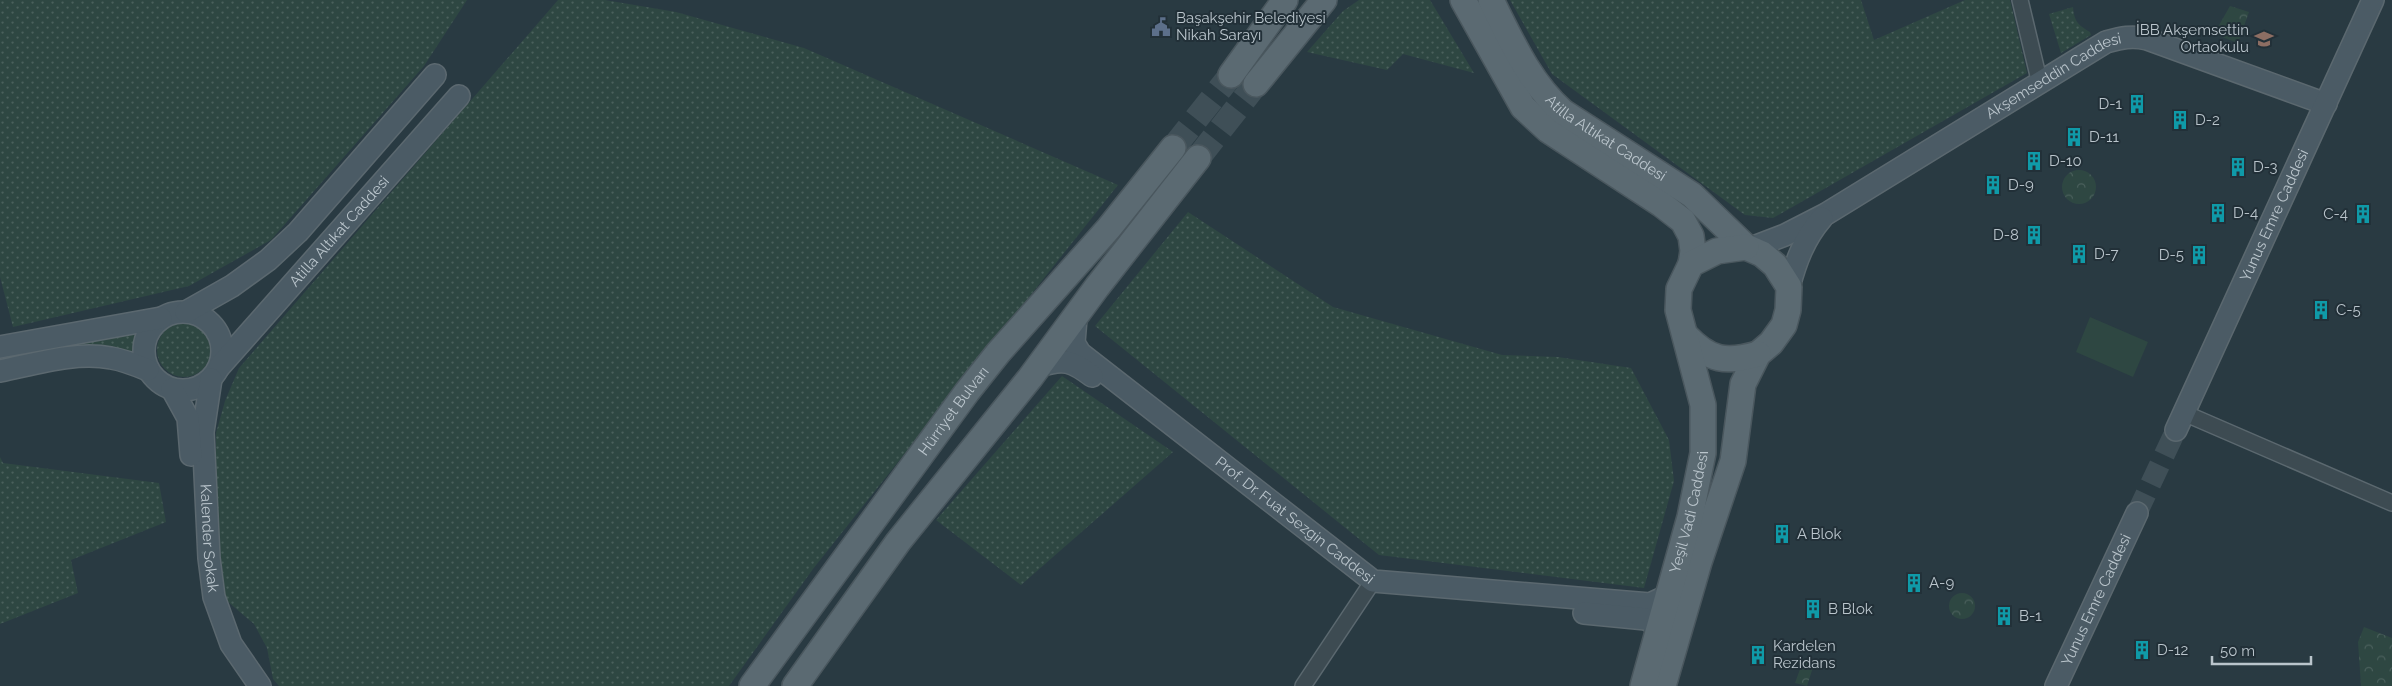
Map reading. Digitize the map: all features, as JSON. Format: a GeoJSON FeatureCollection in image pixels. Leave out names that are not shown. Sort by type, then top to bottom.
{"type":"FeatureCollection","features":[{"type":"Feature","properties":{"kind":"main road"},"geometry":{"type":"LineString","coordinates":[[1231,75],[1285,0]]}},
{"type":"Feature","properties":{"kind":"main road"},"geometry":{"type":"LineString","coordinates":[[1256,84],[1324,0]]}},
{"type":"Feature","properties":{"kind":"main road","name":"Atilla Altıkat Caddesi"},"geometry":{"type":"LineString","coordinates":[[1463,0],[1523,107],[1548,130],[1661,204],[1682,221],[1691,236],[1693,250],[1691,264]]}},
{"type":"Feature","properties":{"kind":"main road","name":"Atilla Altıkat Caddesi"},"geometry":{"type":"LineString","coordinates":[[1491,0],[1522,60],[1536,84],[1548,99],[1563,112],[1692,195],[1749,248]]}},
{"type":"Feature","properties":{"kind":"main road","name":"Hürriyet Bulvarı"},"geometry":{"type":"LineString","coordinates":[[752,686],[998,353],[1109,228],[1173,148]]}},
{"type":"Feature","properties":{"kind":"main road"},"geometry":{"type":"LineString","coordinates":[[795,686],[898,542],[1035,372],[1198,158]]}},
{"type":"Feature","properties":{"kind":"main road"},"geometry":{"type":"LineString","coordinates":[[1691,264],[1717,251],[1749,248],[1775,265],[1789,287]]}},
{"type":"Feature","properties":{"kind":"main road","name":"Yeşil Vadi Caddesi"},"geometry":{"type":"LineString","coordinates":[[1643,686],[1667,592],[1690,516],[1703,453],[1703,405],[1678,301],[1679,289],[1691,264]]}},
{"type":"Feature","properties":{"kind":"main road","name":"Yeşil Vadi Caddesi"},"geometry":{"type":"LineString","coordinates":[[1663,686],[1699,562],[1733,461],[1743,384],[1758,354],[1771,343],[1784,325],[1788,310],[1789,287]]}},
{"type":"Feature","properties":{"kind":"main road"},"geometry":{"type":"LineString","coordinates":[[1686,336],[1697,348],[1711,356],[1722,359],[1732,360],[1758,354]]}},
{"type":"Feature","properties":{"kind":"main road"},"geometry":{"type":"LineString","coordinates":[[998,353],[987,374],[988,384],[994,391],[1000,394],[1013,394],[1035,372]]}},
{"type":"Feature","properties":{"kind":"street"},"geometry":{"type":"LineString","coordinates":[[2020,0],[2040,84]]}},
{"type":"Feature","properties":{"kind":"street","name":"Yunus Emre Caddesi"},"geometry":{"type":"LineString","coordinates":[[2180,421],[2373,0]]}},
{"type":"Feature","properties":{"kind":"street","name":"Akşemseddin Caddesi"},"geometry":{"type":"LineString","coordinates":[[1749,248],[1785,235],[1826,214],[2106,42],[2135,36],[2326,104]]}},
{"type":"Feature","properties":{"kind":"street","name":"Atilla Altıkat Caddesi"},"geometry":{"type":"LineString","coordinates":[[186,312],[253,270],[298,232],[435,75]]}},
{"type":"Feature","properties":{"kind":"street","name":"Atilla Altıkat Caddesi"},"geometry":{"type":"LineString","coordinates":[[216,372],[459,96]]}},
{"type":"Feature","properties":{"kind":"street","name":"Akşemseddin Caddesi"},"geometry":{"type":"LineString","coordinates":[[1789,287],[1802,247],[1811,231],[1826,214]]}},
{"type":"Feature","properties":{"kind":"street"},"geometry":{"type":"LineString","coordinates":[[0,347],[186,312],[201,316],[217,330],[223,350],[216,372],[193,389],[172,389],[158,382],[148,370],[144,354],[144,344],[150,329],[162,318]]}},
{"type":"Feature","properties":{"kind":"street","name":"Prof. Dr. Fuat Sezgin Caddesi"},"geometry":{"type":"LineString","coordinates":[[1076,318],[1074,343],[1080,354],[1370,587],[1650,604],[1663,598],[1667,592]]}},
{"type":"Feature","properties":{"kind":"street"},"geometry":{"type":"LineString","coordinates":[[0,371],[89,356],[110,357],[148,370]]}},
{"type":"Feature","properties":{"kind":"street","name":"Prof. Dr. Fuat Sezgin Caddesi"},"geometry":{"type":"LineString","coordinates":[[1035,372],[1054,361],[1068,361],[1082,369],[1370,587],[1646,619],[1653,623],[1657,632]]}},
{"type":"Feature","properties":{"kind":"street","name":"Kalender Sokak"},"geometry":{"type":"LineString","coordinates":[[216,372],[203,432],[208,558],[214,597],[231,644],[260,686]]}},
{"type":"Feature","properties":{"kind":"street","name":"Kalender Sokak"},"geometry":{"type":"LineString","coordinates":[[172,389],[182,403],[188,418],[195,556],[205,610],[226,659],[246,686]]}},
{"type":"Feature","properties":{"kind":"street"},"geometry":{"type":"LineString","coordinates":[[2180,421],[2392,503]]}},
{"type":"Feature","properties":{"kind":"street","name":"Yunus Emre Caddesi"},"geometry":{"type":"LineString","coordinates":[[2056,686],[2137,513]]}},
{"type":"Feature","properties":{"kind":"street"},"geometry":{"type":"LineString","coordinates":[[1303,686],[1370,587]]}},
{"type":"Feature","properties":{"kind":"green space"},"geometry":{"type":"Polygon","coordinates":[[[0,0],[467,0],[424,66],[271,240],[189,286],[13,327],[0,277],[0,0]]]}},
{"type":"Feature","properties":{"kind":"green space"},"geometry":{"type":"Polygon","coordinates":[[[558,0],[605,0],[676,12],[804,48],[1118,185],[813,569],[729,686],[279,686],[273,679],[267,648],[254,624],[227,601],[218,576],[216,541],[216,433],[225,401],[239,368],[558,0]]]}},
{"type":"Feature","properties":{"kind":"green space"},"geometry":{"type":"Polygon","coordinates":[[[1359,0],[1430,0],[1474,73],[1403,54],[1387,70],[1307,52],[1343,11],[1359,0]]]}},
{"type":"Feature","properties":{"kind":"green space"},"geometry":{"type":"Polygon","coordinates":[[[1510,0],[1861,0],[1874,40],[1965,0],[2010,0],[2027,73],[1773,218],[1745,215],[1552,74],[1510,0]]]}},
{"type":"Feature","properties":{"kind":"green space"},"geometry":{"type":"Polygon","coordinates":[[[2230,6],[2249,12],[2238,43],[2214,34],[2230,6]]]}},
{"type":"Feature","properties":{"kind":"green space"},"geometry":{"type":"Polygon","coordinates":[[[2073,7],[2077,22],[2090,32],[2091,35],[2061,53],[2049,14],[2073,7]]]}},
{"type":"Feature","properties":{"kind":"green space"},"geometry":{"type":"Polygon","coordinates":[[[2079,170],[2091,175],[2096,187],[2091,199],[2079,204],[2067,199],[2062,187],[2067,175],[2079,170]]]}},
{"type":"Feature","properties":{"kind":"green space"},"geometry":{"type":"Polygon","coordinates":[[[1188,212],[1333,307],[1502,355],[1558,357],[1631,368],[1669,440],[1674,481],[1644,588],[1379,555],[1095,326],[1188,212]]]}},
{"type":"Feature","properties":{"kind":"green space"},"geometry":{"type":"Polygon","coordinates":[[[2090,317],[2148,342],[2133,377],[2076,352],[2090,317]]]}},
{"type":"Feature","properties":{"kind":"green space"},"geometry":{"type":"Polygon","coordinates":[[[184,323],[194,325],[203,331],[209,340],[211,350],[209,360],[203,369],[194,375],[184,377],[174,375],[165,369],[159,360],[157,350],[159,340],[165,331],[174,325],[184,323]]]}},
{"type":"Feature","properties":{"kind":"green space"},"geometry":{"type":"Polygon","coordinates":[[[143,328],[139,336],[136,355],[0,362],[0,352],[143,328]]]}},
{"type":"Feature","properties":{"kind":"green space"},"geometry":{"type":"Polygon","coordinates":[[[1062,376],[1173,452],[1021,585],[936,520],[1062,376]]]}},
{"type":"Feature","properties":{"kind":"green space"},"geometry":{"type":"Polygon","coordinates":[[[0,457],[3,463],[159,483],[166,522],[71,560],[78,593],[0,624],[0,457]]]}},
{"type":"Feature","properties":{"kind":"green space"},"geometry":{"type":"Polygon","coordinates":[[[1962,593],[1971,597],[1975,606],[1971,615],[1962,619],[1953,615],[1949,606],[1953,597],[1962,593]]]}},
{"type":"Feature","properties":{"kind":"green space"},"geometry":{"type":"Polygon","coordinates":[[[2364,627],[2392,638],[2392,686],[2361,686],[2358,642],[2364,627]]]}},
{"type":"Feature","properties":{"kind":"green space"},"geometry":{"type":"Polygon","coordinates":[[[1803,661],[1814,664],[1807,686],[1795,683],[1803,661]]]}},
{"type":"Feature","properties":{"kind":"tunnel"},"geometry":{"type":"LineString","coordinates":[[1173,148],[1231,75]]}},
{"type":"Feature","properties":{"kind":"tunnel"},"geometry":{"type":"LineString","coordinates":[[1198,158],[1256,84]]}},
{"type":"Feature","properties":{"kind":"tunnel"},"geometry":{"type":"LineString","coordinates":[[2137,513],[2176,430]]}},
{"type":"Feature","properties":{"kind":"place","name":"Başakşehir Belediyesi Nikah Sarayı"},"geometry":{"type":"Point","coordinates":[1161,27]}},
{"type":"Feature","properties":{"kind":"place","name":"İBB Akşemsettin Ortaokulu"},"geometry":{"type":"Point","coordinates":[2264,39]}},
{"type":"Feature","properties":{"kind":"place","name":"D-1"},"geometry":{"type":"Point","coordinates":[2137,104]}},
{"type":"Feature","properties":{"kind":"place","name":"D-2"},"geometry":{"type":"Point","coordinates":[2180,120]}},
{"type":"Feature","properties":{"kind":"place","name":"D-11"},"geometry":{"type":"Point","coordinates":[2074,137]}},
{"type":"Feature","properties":{"kind":"place","name":"D-10"},"geometry":{"type":"Point","coordinates":[2034,161]}},
{"type":"Feature","properties":{"kind":"place","name":"D-3"},"geometry":{"type":"Point","coordinates":[2238,167]}},
{"type":"Feature","properties":{"kind":"place","name":"D-9"},"geometry":{"type":"Point","coordinates":[1993,185]}},
{"type":"Feature","properties":{"kind":"place","name":"D-4"},"geometry":{"type":"Point","coordinates":[2218,213]}},
{"type":"Feature","properties":{"kind":"place","name":"C-4"},"geometry":{"type":"Point","coordinates":[2363,214]}},
{"type":"Feature","properties":{"kind":"place","name":"D-8"},"geometry":{"type":"Point","coordinates":[2034,235]}},
{"type":"Feature","properties":{"kind":"place","name":"D-7"},"geometry":{"type":"Point","coordinates":[2079,254]}},
{"type":"Feature","properties":{"kind":"place","name":"D-5"},"geometry":{"type":"Point","coordinates":[2199,255]}},
{"type":"Feature","properties":{"kind":"place","name":"C-5"},"geometry":{"type":"Point","coordinates":[2321,310]}},
{"type":"Feature","properties":{"kind":"place","name":"A Blok"},"geometry":{"type":"Point","coordinates":[1782,534]}},
{"type":"Feature","properties":{"kind":"place","name":"A-9"},"geometry":{"type":"Point","coordinates":[1914,583]}},
{"type":"Feature","properties":{"kind":"place","name":"B Blok"},"geometry":{"type":"Point","coordinates":[1813,609]}},
{"type":"Feature","properties":{"kind":"place","name":"B-1"},"geometry":{"type":"Point","coordinates":[2004,616]}},
{"type":"Feature","properties":{"kind":"place","name":"D-12"},"geometry":{"type":"Point","coordinates":[2142,650]}},
{"type":"Feature","properties":{"kind":"place","name":"Kardelen Rezidans"},"geometry":{"type":"Point","coordinates":[1758,655]}}]}
